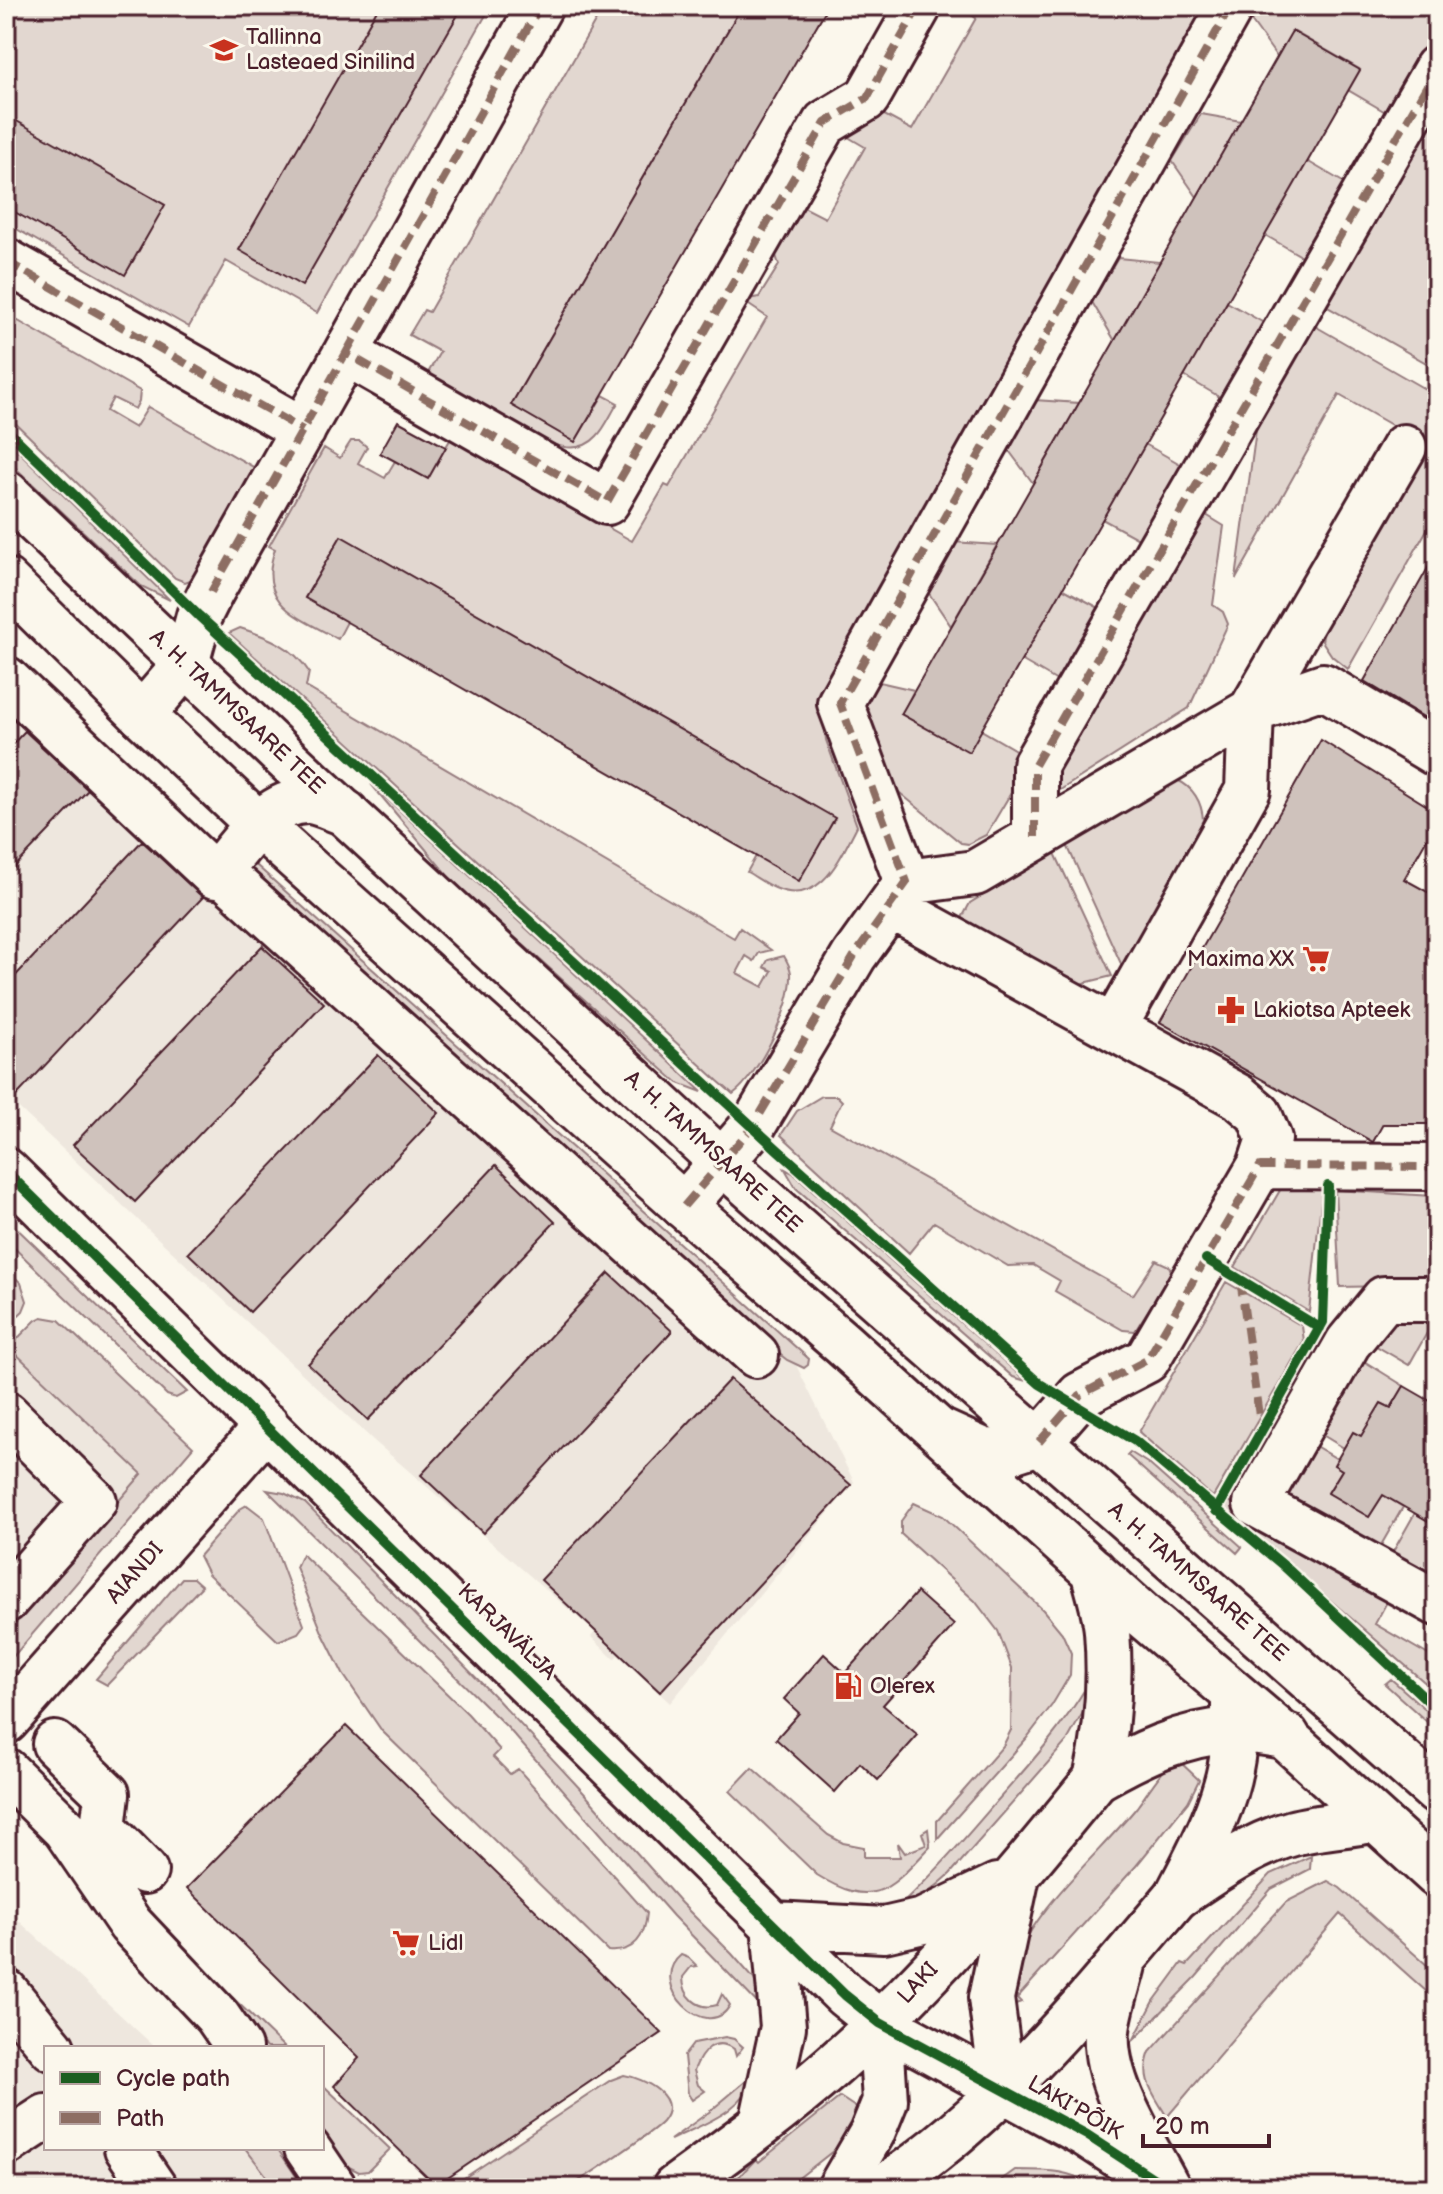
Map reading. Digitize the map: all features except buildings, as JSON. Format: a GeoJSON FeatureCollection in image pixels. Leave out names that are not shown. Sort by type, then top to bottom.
{"type":"FeatureCollection","features":[{"type":"Feature","properties":{"kind":"street"},"geometry":{"type":"LineString","coordinates":[[142,715],[186,664],[199,616],[211,592],[540,6]]}},
{"type":"Feature","properties":{"kind":"street"},"geometry":{"type":"LineString","coordinates":[[346,353],[607,502],[825,123],[867,98],[919,6]]}},
{"type":"Feature","properties":{"kind":"street"},"geometry":{"type":"LineString","coordinates":[[942,1432],[984,1451],[1008,1452],[1039,1442],[1080,1395],[1147,1360],[1260,1166],[1269,1139],[1259,1114],[1239,1097],[1114,1027],[899,894],[840,703],[1231,6]]}},
{"type":"Feature","properties":{"kind":"street"},"geometry":{"type":"LineString","coordinates":[[1035,837],[1035,765],[1437,68]]}},
{"type":"Feature","properties":{"kind":"street"},"geometry":{"type":"LineString","coordinates":[[6,261],[303,430]]}},
{"type":"Feature","properties":{"kind":"street"},"geometry":{"type":"LineString","coordinates":[[1114,1027],[1248,790],[1251,711],[1404,447]]}},
{"type":"Feature","properties":{"kind":"street","name":"A. H. TAMMSAARE TEE"},"geometry":{"type":"LineString","coordinates":[[6,493],[722,1162],[1437,1794]]}},
{"type":"Feature","properties":{"kind":"street"},"geometry":{"type":"LineString","coordinates":[[6,581],[258,824],[1093,1570],[1234,1713],[1283,1735],[1333,1741],[1437,1794]]}},
{"type":"Feature","properties":{"kind":"street"},"geometry":{"type":"LineString","coordinates":[[6,679],[215,876],[258,824],[282,808],[310,801],[346,813]]}},
{"type":"Feature","properties":{"kind":"street"},"geometry":{"type":"LineString","coordinates":[[684,1206],[753,1126],[854,956],[899,894],[975,873],[1251,711],[1323,686],[1437,754]]}},
{"type":"Feature","properties":{"kind":"street"},"geometry":{"type":"LineString","coordinates":[[225,865],[228,879],[756,1355]]}},
{"type":"Feature","properties":{"kind":"street"},"geometry":{"type":"LineString","coordinates":[[1260,1166],[1437,1167]]}},
{"type":"Feature","properties":{"kind":"street","name":"KARJAVÄLJA"},"geometry":{"type":"LineString","coordinates":[[6,1171],[845,1995],[880,2023],[1003,2090]]}},
{"type":"Feature","properties":{"kind":"street"},"geometry":{"type":"LineString","coordinates":[[1437,1299],[1384,1299],[1348,1343],[1256,1504],[1437,1603]]}},
{"type":"Feature","properties":{"kind":"street"},"geometry":{"type":"LineString","coordinates":[[6,1414],[94,1501],[6,1600]]}},
{"type":"Feature","properties":{"kind":"street","name":"AIANDI"},"geometry":{"type":"LineString","coordinates":[[13,1699],[267,1426]]}},
{"type":"Feature","properties":{"kind":"street"},"geometry":{"type":"LineString","coordinates":[[1093,1570],[1107,1628],[1110,1681],[1106,1737],[1096,1779]]}},
{"type":"Feature","properties":{"kind":"street"},"geometry":{"type":"LineString","coordinates":[[883,2188],[943,2146],[1003,2090],[1124,1959],[1177,1896],[1204,1843],[1227,1781],[1232,1758],[1234,1713],[1229,1609]]}},
{"type":"Feature","properties":{"kind":"street"},"geometry":{"type":"LineString","coordinates":[[1096,1779],[1138,1754],[1234,1713]]}},
{"type":"Feature","properties":{"kind":"street"},"geometry":{"type":"LineString","coordinates":[[1283,1735],[1437,1875]]}},
{"type":"Feature","properties":{"kind":"street"},"geometry":{"type":"LineString","coordinates":[[55,1744],[107,1794],[91,1840],[130,1924],[217,2016],[238,2046]]}},
{"type":"Feature","properties":{"kind":"street"},"geometry":{"type":"LineString","coordinates":[[6,1771],[65,1829],[145,1871]]}},
{"type":"Feature","properties":{"kind":"street","name":"LAKI"},"geometry":{"type":"LineString","coordinates":[[675,2188],[833,2066],[880,2023],[1017,1876],[1096,1779]]}},
{"type":"Feature","properties":{"kind":"street"},"geometry":{"type":"LineString","coordinates":[[1177,1896],[1264,1842],[1297,1832],[1373,1820]]}},
{"type":"Feature","properties":{"kind":"street"},"geometry":{"type":"LineString","coordinates":[[762,2123],[783,2027],[774,1924],[884,1930],[923,1921],[1017,1876]]}},
{"type":"Feature","properties":{"kind":"street"},"geometry":{"type":"LineString","coordinates":[[1003,2090],[991,1998],[1017,1876]]}},
{"type":"Feature","properties":{"kind":"street"},"geometry":{"type":"LineString","coordinates":[[1124,1959],[1107,2032],[1112,2072],[1120,2097],[1168,2188]]}},
{"type":"Feature","properties":{"kind":"street"},"geometry":{"type":"LineString","coordinates":[[6,1992],[50,2046]]}},
{"type":"Feature","properties":{"kind":"street"},"geometry":{"type":"LineString","coordinates":[[840,2188],[872,2133],[885,2101],[880,2023]]}},
{"type":"Feature","properties":{"kind":"street","name":"LAKI PÕIK"},"geometry":{"type":"LineString","coordinates":[[1003,2090],[1087,2135],[1168,2188]]}},
{"type":"Feature","properties":{"kind":"street"},"geometry":{"type":"LineString","coordinates":[[6,2143],[44,2118]]}},
{"type":"Feature","properties":{"kind":"street"},"geometry":{"type":"LineString","coordinates":[[128,2150],[154,2188]]}},
{"type":"Feature","properties":{"kind":"street"},"geometry":{"type":"LineString","coordinates":[[308,2150],[334,2188]]}},
{"type":"Feature","properties":{"kind":"shaded area"},"geometry":{"type":"Polygon","coordinates":[[[6,6],[491,6],[317,313],[226,261],[189,327],[6,223],[6,6]]]}},
{"type":"Feature","properties":{"kind":"shaded area"},"geometry":{"type":"Polygon","coordinates":[[[604,6],[742,6],[511,405],[575,442],[603,395],[618,403],[597,436],[585,445],[572,448],[558,446],[529,433],[490,408],[485,415],[424,380],[440,352],[409,335],[424,310],[429,312],[604,6]]]}},
{"type":"Feature","properties":{"kind":"shaded area"},"geometry":{"type":"Polygon","coordinates":[[[957,6],[1214,6],[821,696],[826,740],[857,826],[836,865],[817,886],[791,892],[771,886],[747,872],[756,856],[834,818],[341,536],[305,598],[347,622],[338,639],[284,606],[271,583],[275,549],[269,546],[324,448],[340,458],[351,441],[360,441],[367,447],[358,463],[385,478],[395,461],[428,479],[451,438],[632,541],[665,485],[669,487],[767,317],[746,303],[748,299],[759,297],[779,265],[772,243],[798,204],[825,218],[865,147],[843,134],[877,111],[912,130],[976,18],[957,6]]]}},
{"type":"Feature","properties":{"kind":"shaded area"},"geometry":{"type":"Polygon","coordinates":[[[1259,6],[1437,6],[1437,43],[1394,117],[1348,90],[1359,69],[1293,31],[1277,57],[1251,21],[1259,6]]]}},
{"type":"Feature","properties":{"kind":"shaded area"},"geometry":{"type":"Polygon","coordinates":[[[1437,93],[1437,369],[1319,302],[1437,93]]]}},
{"type":"Feature","properties":{"kind":"shaded area"},"geometry":{"type":"Polygon","coordinates":[[[1201,114],[1241,121],[1197,197],[1172,161],[1201,114]]]}},
{"type":"Feature","properties":{"kind":"shaded area"},"geometry":{"type":"Polygon","coordinates":[[[1307,161],[1355,189],[1313,263],[1265,235],[1307,161]]]}},
{"type":"Feature","properties":{"kind":"shaded area"},"geometry":{"type":"Polygon","coordinates":[[[1118,258],[1160,262],[1115,341],[1092,302],[1118,258]]]}},
{"type":"Feature","properties":{"kind":"shaded area"},"geometry":{"type":"Polygon","coordinates":[[[1227,302],[1278,331],[1235,406],[1184,376],[1227,302]]]}},
{"type":"Feature","properties":{"kind":"shaded area"},"geometry":{"type":"Polygon","coordinates":[[[6,314],[140,391],[135,409],[113,398],[106,411],[135,428],[148,407],[255,468],[193,579],[185,582],[175,578],[6,414],[6,314]]]}},
{"type":"Feature","properties":{"kind":"shaded area"},"geometry":{"type":"Polygon","coordinates":[[[1308,322],[1437,396],[1437,451],[1339,395],[1236,579],[1259,407],[1308,322]]]}},
{"type":"Feature","properties":{"kind":"shaded area"},"geometry":{"type":"Polygon","coordinates":[[[1034,400],[1079,403],[1033,483],[1007,448],[1034,400]]]}},
{"type":"Feature","properties":{"kind":"shaded area"},"geometry":{"type":"Polygon","coordinates":[[[6,439],[170,600],[141,586],[6,459],[6,439]]]}},
{"type":"Feature","properties":{"kind":"shaded area"},"geometry":{"type":"Polygon","coordinates":[[[1145,444],[1196,473],[1153,547],[1102,519],[1145,444]]]}},
{"type":"Feature","properties":{"kind":"shaded area"},"geometry":{"type":"Polygon","coordinates":[[[1420,456],[1437,462],[1437,512],[1348,669],[1332,656],[1322,641],[1326,620],[1420,456]]]}},
{"type":"Feature","properties":{"kind":"shaded area"},"geometry":{"type":"Polygon","coordinates":[[[1198,510],[1224,526],[1213,605],[1223,612],[1228,624],[1189,708],[1057,792],[1045,779],[1198,510]]]}},
{"type":"Feature","properties":{"kind":"shaded area"},"geometry":{"type":"Polygon","coordinates":[[[952,542],[997,545],[951,626],[926,589],[952,542]]]}},
{"type":"Feature","properties":{"kind":"shaded area"},"geometry":{"type":"Polygon","coordinates":[[[1062,588],[1114,616],[1071,689],[1021,660],[1062,588]]]}},
{"type":"Feature","properties":{"kind":"shaded area"},"geometry":{"type":"Polygon","coordinates":[[[240,628],[270,639],[295,655],[309,672],[306,687],[734,938],[740,928],[771,950],[759,953],[754,961],[746,956],[737,973],[763,987],[772,971],[764,967],[768,960],[784,956],[791,973],[786,1003],[772,1039],[743,1085],[733,1094],[718,1081],[229,633],[240,628]]]}},
{"type":"Feature","properties":{"kind":"shaded area"},"geometry":{"type":"Polygon","coordinates":[[[6,654],[87,736],[796,1365],[854,1482],[670,1703],[618,1655],[614,1659],[591,1637],[595,1632],[373,1440],[6,1096],[6,654]]]}},
{"type":"Feature","properties":{"kind":"shaded area"},"geometry":{"type":"Polygon","coordinates":[[[875,681],[914,690],[902,714],[981,730],[1031,759],[986,835],[968,844],[961,843],[895,789],[864,711],[864,699],[875,681]]]}},
{"type":"Feature","properties":{"kind":"shaded area"},"geometry":{"type":"Polygon","coordinates":[[[1177,780],[1196,796],[1203,820],[1181,868],[1129,960],[1122,966],[1066,843],[1177,780]]]}},
{"type":"Feature","properties":{"kind":"shaded area"},"geometry":{"type":"Polygon","coordinates":[[[371,784],[702,1092],[678,1083],[470,897],[449,877],[371,784]]]}},
{"type":"Feature","properties":{"kind":"shaded area"},"geometry":{"type":"Polygon","coordinates":[[[1054,851],[1112,976],[1080,984],[1053,981],[962,925],[970,903],[1054,851]]]}},
{"type":"Feature","properties":{"kind":"shaded area"},"geometry":{"type":"Polygon","coordinates":[[[256,865],[809,1359],[808,1365],[804,1368],[787,1360],[738,1321],[248,870],[256,865]]]}},
{"type":"Feature","properties":{"kind":"shaded area"},"geometry":{"type":"Polygon","coordinates":[[[822,1096],[837,1096],[842,1101],[830,1126],[1133,1295],[1156,1260],[1169,1266],[1172,1273],[1135,1331],[1123,1330],[1055,1291],[1060,1281],[1033,1265],[1008,1266],[934,1222],[909,1253],[781,1135],[797,1111],[822,1096]]]}},
{"type":"Feature","properties":{"kind":"shaded area"},"geometry":{"type":"Polygon","coordinates":[[[785,1169],[1026,1381],[1013,1377],[796,1188],[785,1169]]]}},
{"type":"Feature","properties":{"kind":"shaded area"},"geometry":{"type":"Polygon","coordinates":[[[1289,1175],[1323,1183],[1309,1312],[1235,1267],[1289,1175]]]}},
{"type":"Feature","properties":{"kind":"shaded area"},"geometry":{"type":"Polygon","coordinates":[[[1335,1190],[1432,1196],[1437,1285],[1340,1287],[1335,1190]]]}},
{"type":"Feature","properties":{"kind":"shaded area"},"geometry":{"type":"Polygon","coordinates":[[[6,1218],[187,1392],[176,1398],[167,1395],[6,1240],[6,1218]]]}},
{"type":"Feature","properties":{"kind":"shaded area"},"geometry":{"type":"Polygon","coordinates":[[[6,1269],[21,1283],[27,1301],[23,1311],[6,1327],[6,1269]]]}},
{"type":"Feature","properties":{"kind":"shaded area"},"geometry":{"type":"Polygon","coordinates":[[[1226,1282],[1302,1326],[1304,1341],[1213,1497],[1139,1432],[1226,1282]]]}},
{"type":"Feature","properties":{"kind":"shaded area"},"geometry":{"type":"Polygon","coordinates":[[[1437,1315],[1409,1365],[1366,1340],[1384,1318],[1437,1315]]]}},
{"type":"Feature","properties":{"kind":"shaded area"},"geometry":{"type":"Polygon","coordinates":[[[42,1317],[59,1320],[193,1447],[12,1658],[6,1650],[6,1631],[142,1474],[9,1347],[42,1317]]]}},
{"type":"Feature","properties":{"kind":"shaded area"},"geometry":{"type":"Polygon","coordinates":[[[6,1336],[150,1474],[6,1639],[6,1336]]]}},
{"type":"Feature","properties":{"kind":"shaded area"},"geometry":{"type":"Polygon","coordinates":[[[1359,1358],[1404,1386],[1391,1408],[1381,1403],[1361,1437],[1353,1432],[1344,1448],[1316,1431],[1359,1358]]]}},
{"type":"Feature","properties":{"kind":"shaded area"},"geometry":{"type":"Polygon","coordinates":[[[1312,1444],[1337,1459],[1334,1465],[1342,1470],[1328,1493],[1369,1517],[1383,1495],[1403,1507],[1373,1559],[1293,1511],[1284,1493],[1312,1444]]]}},
{"type":"Feature","properties":{"kind":"shaded area"},"geometry":{"type":"Polygon","coordinates":[[[1130,1452],[1149,1464],[1242,1547],[1237,1553],[1127,1455],[1130,1452]]]}},
{"type":"Feature","properties":{"kind":"shaded area"},"geometry":{"type":"Polygon","coordinates":[[[267,1490],[284,1493],[305,1503],[494,1696],[754,1979],[764,2010],[673,1916],[507,1727],[267,1490]]]}},
{"type":"Feature","properties":{"kind":"shaded area"},"geometry":{"type":"Polygon","coordinates":[[[1227,1500],[1389,1598],[1375,1624],[1437,1660],[1437,1693],[1222,1506],[1227,1500]]]}},
{"type":"Feature","properties":{"kind":"shaded area"},"geometry":{"type":"Polygon","coordinates":[[[914,1503],[943,1516],[1043,1610],[1062,1633],[1071,1653],[1070,1675],[1052,1705],[1026,1739],[937,1839],[937,1821],[1003,1746],[1011,1730],[1012,1668],[998,1631],[975,1601],[901,1534],[901,1521],[914,1503]]]}},
{"type":"Feature","properties":{"kind":"shaded area"},"geometry":{"type":"Polygon","coordinates":[[[247,1505],[264,1518],[304,1625],[298,1633],[278,1641],[208,1574],[199,1556],[247,1505]]]}},
{"type":"Feature","properties":{"kind":"shaded area"},"geometry":{"type":"Polygon","coordinates":[[[1437,1510],[1437,1587],[1386,1564],[1415,1513],[1430,1522],[1437,1510]]]}},
{"type":"Feature","properties":{"kind":"shaded area"},"geometry":{"type":"Polygon","coordinates":[[[302,1554],[468,1714],[500,1750],[493,1757],[510,1774],[518,1769],[647,1913],[644,1930],[636,1942],[625,1949],[608,1951],[382,1731],[343,1674],[322,1632],[296,1567],[302,1554]]]}},
{"type":"Feature","properties":{"kind":"shaded area"},"geometry":{"type":"Polygon","coordinates":[[[182,1578],[193,1578],[202,1586],[107,1685],[96,1679],[182,1578]]]}},
{"type":"Feature","properties":{"kind":"shaded area"},"geometry":{"type":"Polygon","coordinates":[[[1391,1679],[1437,1719],[1437,1731],[1385,1684],[1391,1679]]]}},
{"type":"Feature","properties":{"kind":"shaded area"},"geometry":{"type":"Polygon","coordinates":[[[1088,1684],[1086,1707],[1067,1741],[950,1874],[921,1897],[901,1905],[1034,1759],[1088,1684]]]}},
{"type":"Feature","properties":{"kind":"shaded area"},"geometry":{"type":"Polygon","coordinates":[[[1177,1759],[1199,1780],[1188,1802],[1136,1866],[1017,1998],[1021,2002],[1013,2005],[1013,1984],[1020,1951],[1042,1914],[1177,1759]]]}},
{"type":"Feature","properties":{"kind":"shaded area"},"geometry":{"type":"Polygon","coordinates":[[[752,1768],[828,1835],[843,1843],[864,1847],[864,1857],[900,1857],[898,1843],[905,1853],[926,1845],[922,1833],[928,1829],[930,1847],[904,1874],[880,1890],[854,1892],[837,1886],[817,1875],[730,1791],[752,1768]]]}},
{"type":"Feature","properties":{"kind":"shaded area"},"geometry":{"type":"Polygon","coordinates":[[[1311,1856],[1310,1869],[1271,1889],[1196,1977],[1133,2041],[1154,2001],[1182,1963],[1187,1965],[1271,1874],[1311,1856]]]}},
{"type":"Feature","properties":{"kind":"shaded area"},"geometry":{"type":"Polygon","coordinates":[[[1328,1881],[1340,1888],[1437,1974],[1437,2001],[1340,1914],[1167,2117],[1147,2078],[1150,2052],[1286,1902],[1328,1881]]]}},
{"type":"Feature","properties":{"kind":"shaded area"},"geometry":{"type":"Polygon","coordinates":[[[6,1909],[154,2046],[44,2046],[44,2150],[264,2150],[293,2188],[6,2188],[6,1909]]]}},
{"type":"Feature","properties":{"kind":"shaded area"},"geometry":{"type":"Polygon","coordinates":[[[681,1955],[697,1966],[691,1967],[683,1977],[689,1996],[698,2004],[710,2006],[717,2005],[722,1994],[730,2005],[720,2016],[708,2018],[696,2014],[684,2006],[675,1994],[671,1981],[672,1967],[681,1955]]]}},
{"type":"Feature","properties":{"kind":"shaded area"},"geometry":{"type":"Polygon","coordinates":[[[232,1997],[283,2046],[265,2046],[232,1997]]]}},
{"type":"Feature","properties":{"kind":"shaded area"},"geometry":{"type":"Polygon","coordinates":[[[725,2037],[734,2039],[743,2047],[736,2056],[734,2049],[720,2044],[705,2052],[694,2070],[698,2085],[705,2091],[692,2100],[688,2094],[684,2056],[694,2043],[725,2037]]]}},
{"type":"Feature","properties":{"kind":"shaded area"},"geometry":{"type":"Polygon","coordinates":[[[758,2071],[743,2097],[733,2107],[670,2140],[709,2112],[758,2071]]]}},
{"type":"Feature","properties":{"kind":"shaded area"},"geometry":{"type":"Polygon","coordinates":[[[624,2075],[658,2090],[668,2105],[667,2113],[656,2127],[585,2177],[562,2189],[449,2188],[611,2080],[624,2075]]]}},
{"type":"Feature","properties":{"kind":"shaded area"},"geometry":{"type":"Polygon","coordinates":[[[324,2086],[390,2149],[368,2171],[359,2172],[341,2163],[324,2137],[324,2086]]]}},
{"type":"Feature","properties":{"kind":"shaded area"},"geometry":{"type":"Polygon","coordinates":[[[840,2097],[861,2111],[843,2143],[786,2188],[728,2188],[756,2159],[759,2162],[840,2097]]]}},
{"type":"Feature","properties":{"kind":"shaded area"},"geometry":{"type":"Polygon","coordinates":[[[247,2150],[278,2150],[304,2188],[276,2188],[247,2150]]]}},
{"type":"Feature","properties":{"kind":"shaded area"},"geometry":{"type":"Polygon","coordinates":[[[1015,2170],[1060,2172],[1102,2188],[990,2188],[1015,2170]]]}},
{"type":"Feature","properties":{"kind":"marked path"},"geometry":{"type":"LineString","coordinates":[[346,353],[540,6]]}},
{"type":"Feature","properties":{"kind":"marked path"},"geometry":{"type":"LineString","coordinates":[[211,592],[346,353],[607,502],[825,123],[867,98],[919,6]]}},
{"type":"Feature","properties":{"kind":"marked path"},"geometry":{"type":"LineString","coordinates":[[684,1206],[753,1126],[854,956],[907,882],[840,703],[1231,6]]}},
{"type":"Feature","properties":{"kind":"marked path"},"geometry":{"type":"LineString","coordinates":[[1035,837],[1035,765],[1437,68]]}},
{"type":"Feature","properties":{"kind":"marked path"},"geometry":{"type":"LineString","coordinates":[[6,261],[303,430]]}},
{"type":"Feature","properties":{"kind":"marked path"},"geometry":{"type":"LineString","coordinates":[[1039,1442],[1080,1395],[1147,1360],[1260,1166],[1437,1167]]}},
{"type":"Feature","properties":{"kind":"marked path"},"geometry":{"type":"LineString","coordinates":[[1240,1279],[1261,1430]]}},
{"type":"Feature","properties":{"kind":"cycle path"},"geometry":{"type":"LineString","coordinates":[[6,429],[199,616],[778,1150],[1040,1384],[1135,1441],[1284,1566],[1437,1709]]}},
{"type":"Feature","properties":{"kind":"cycle path"},"geometry":{"type":"LineString","coordinates":[[6,1171],[845,1995],[880,2023],[1087,2135],[1168,2188]]}},
{"type":"Feature","properties":{"kind":"cycle path"},"geometry":{"type":"LineString","coordinates":[[1216,1511],[1323,1322],[1328,1186]]}},
{"type":"Feature","properties":{"kind":"cycle path"},"geometry":{"type":"LineString","coordinates":[[1206,1259],[1320,1328]]}},
{"type":"Feature","properties":{"kind":"place","name":"Tallinna Lasteaed Sinilind"},"geometry":{"type":"Point","coordinates":[224,50]}},
{"type":"Feature","properties":{"kind":"place","name":"Maxima XX"},"geometry":{"type":"Point","coordinates":[1316,959]}},
{"type":"Feature","properties":{"kind":"place","name":"Lakiotsa Apteek"},"geometry":{"type":"Point","coordinates":[1231,1010]}},
{"type":"Feature","properties":{"kind":"place","name":"Olerex"},"geometry":{"type":"Point","coordinates":[848,1686]}},
{"type":"Feature","properties":{"kind":"place","name":"Lidl"},"geometry":{"type":"Point","coordinates":[406,1943]}}]}
